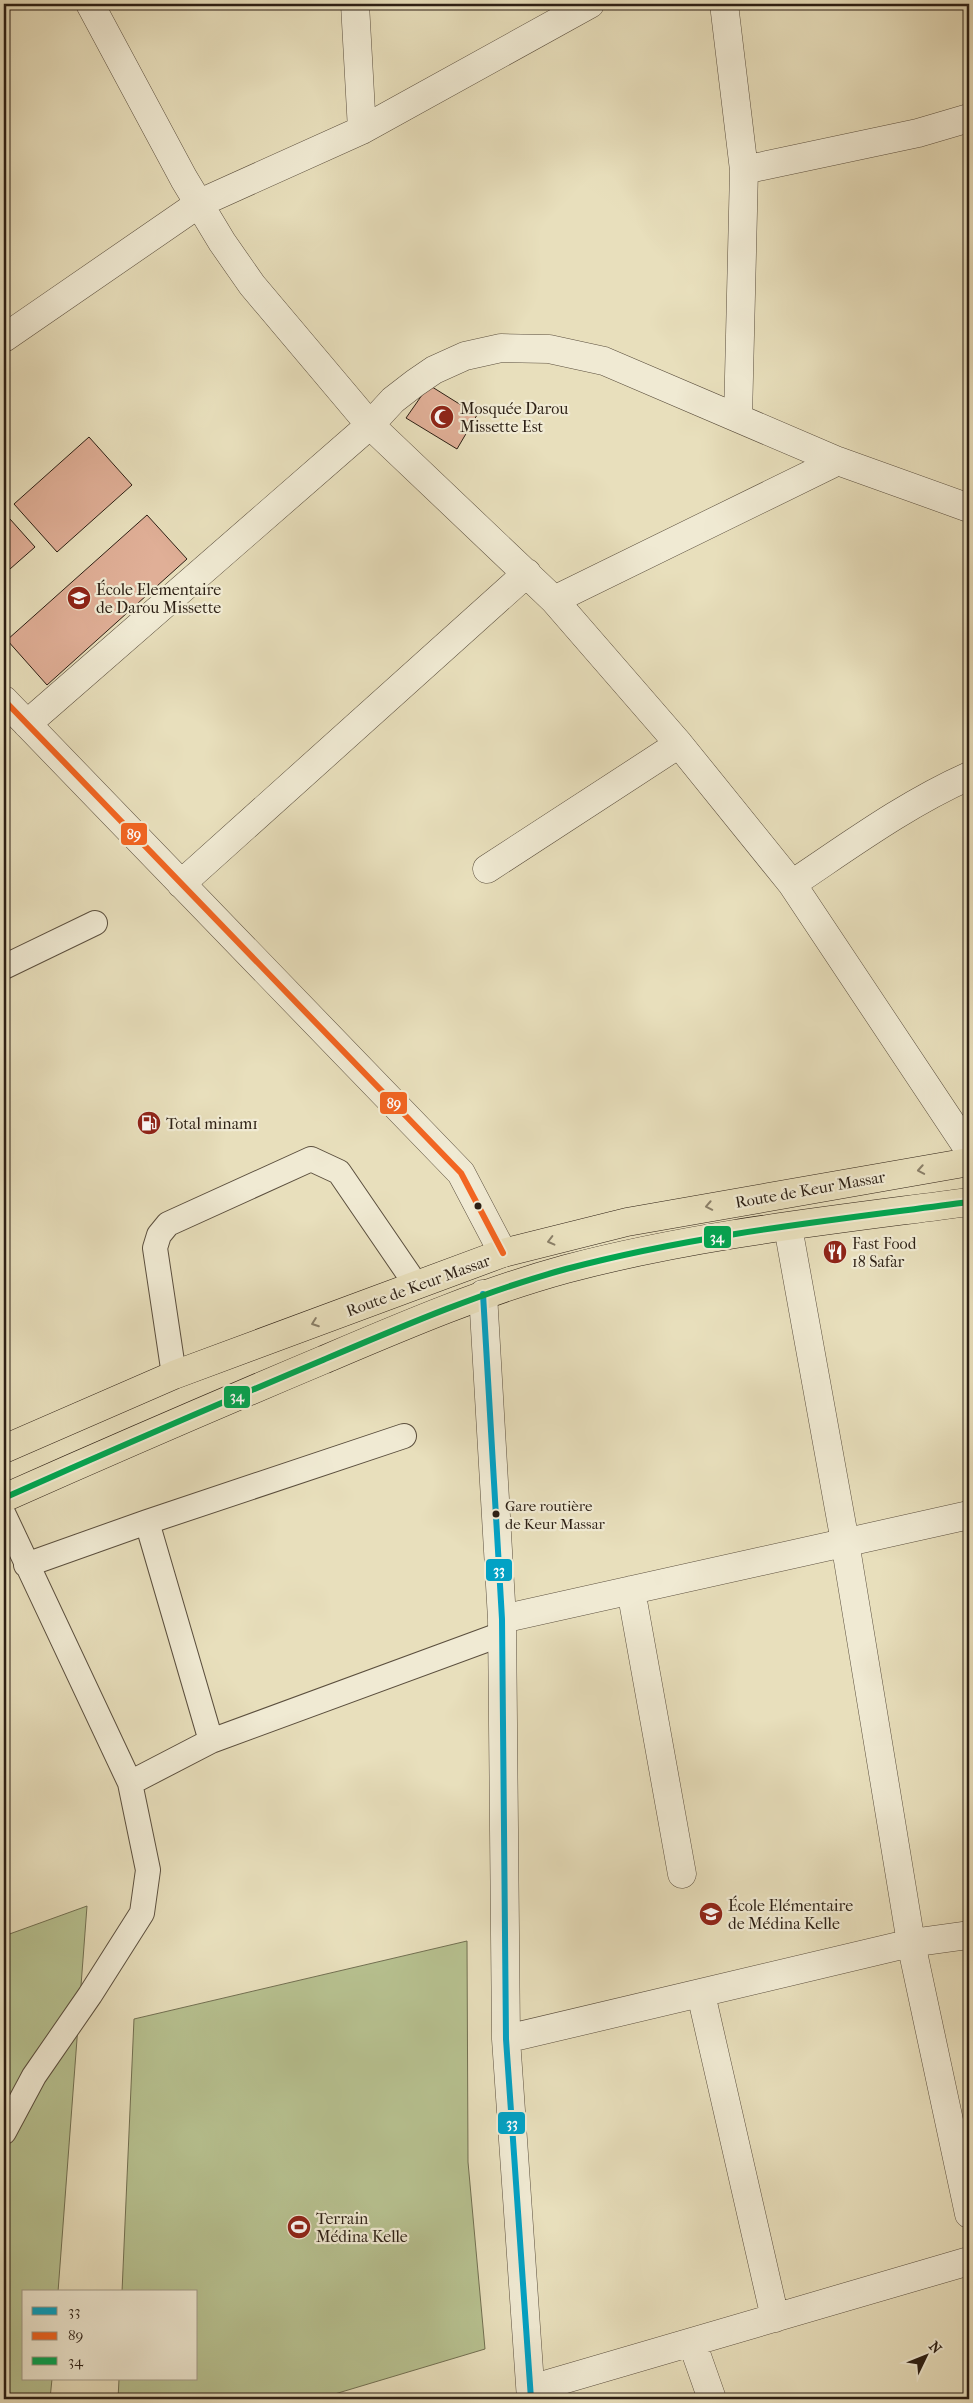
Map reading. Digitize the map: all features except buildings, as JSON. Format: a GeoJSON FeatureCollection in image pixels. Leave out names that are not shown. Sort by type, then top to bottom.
{"type":"FeatureCollection","features":[{"type":"Feature","properties":{"kind":"main road","name":"Route de Keur Massar"},"geometry":{"type":"LineString","coordinates":[[4,1450],[174,1376],[503,1253],[627,1222],[969,1162]]}},
{"type":"Feature","properties":{"kind":"main road","name":"Route de Keur Massar"},"geometry":{"type":"LineString","coordinates":[[4,1498],[193,1414],[483,1294],[564,1270],[635,1252],[698,1239],[969,1202]]}},
{"type":"Feature","properties":{"kind":"street"},"geometry":{"type":"LineString","coordinates":[[90,4],[184,179],[222,242],[252,286],[370,424],[554,600],[679,744],[792,884],[969,1150]]}},
{"type":"Feature","properties":{"kind":"street"},"geometry":{"type":"LineString","coordinates":[[355,4],[362,130]]}},
{"type":"Feature","properties":{"kind":"street"},"geometry":{"type":"LineString","coordinates":[[4,338],[200,203],[362,130],[590,4]]}},
{"type":"Feature","properties":{"kind":"street"},"geometry":{"type":"LineString","coordinates":[[724,4],[744,170],[738,418]]}},
{"type":"Feature","properties":{"kind":"street"},"geometry":{"type":"LineString","coordinates":[[744,170],[918,134],[969,118]]}},
{"type":"Feature","properties":{"kind":"street"},"geometry":{"type":"LineString","coordinates":[[27,724],[370,424],[393,400],[434,370],[465,356],[501,348],[549,349],[604,361],[838,461],[969,508]]}},
{"type":"Feature","properties":{"kind":"street"},"geometry":{"type":"LineString","coordinates":[[554,600],[838,461]]}},
{"type":"Feature","properties":{"kind":"street"},"geometry":{"type":"LineString","coordinates":[[181,884],[527,573]]}},
{"type":"Feature","properties":{"kind":"street"},"geometry":{"type":"LineString","coordinates":[[4,700],[462,1173],[503,1253]]}},
{"type":"Feature","properties":{"kind":"street"},"geometry":{"type":"LineString","coordinates":[[487,869],[679,744]]}},
{"type":"Feature","properties":{"kind":"street"},"geometry":{"type":"LineString","coordinates":[[792,884],[894,817],[947,786],[969,776]]}},
{"type":"Feature","properties":{"kind":"street"},"geometry":{"type":"LineString","coordinates":[[788,1227],[845,1542],[911,1943],[969,2214]]}},
{"type":"Feature","properties":{"kind":"street"},"geometry":{"type":"LineString","coordinates":[[483,1294],[502,1627],[506,2039],[531,2394],[692,2342],[969,2261]]}},
{"type":"Feature","properties":{"kind":"street"},"geometry":{"type":"LineString","coordinates":[[502,1627],[631,1590],[969,1514]]}},
{"type":"Feature","properties":{"kind":"street"},"geometry":{"type":"LineString","coordinates":[[631,1590],[682,1874]]}},
{"type":"Feature","properties":{"kind":"street"},"geometry":{"type":"LineString","coordinates":[[506,2039],[911,1943],[969,1935]]}},
{"type":"Feature","properties":{"kind":"street"},"geometry":{"type":"LineString","coordinates":[[701,1994],[775,2318]]}},
{"type":"Feature","properties":{"kind":"street"},"geometry":{"type":"LineString","coordinates":[[692,2342],[712,2399]]}},
{"type":"Feature","properties":{"kind":"lane"},"geometry":{"type":"LineString","coordinates":[[4,967],[95,922]]}},
{"type":"Feature","properties":{"kind":"lane"},"geometry":{"type":"LineString","coordinates":[[174,1376],[155,1248],[159,1235],[168,1224],[311,1159],[339,1172],[417,1286]]}},
{"type":"Feature","properties":{"kind":"lane"},"geometry":{"type":"LineString","coordinates":[[26,1565],[147,1522],[404,1436]]}},
{"type":"Feature","properties":{"kind":"lane"},"geometry":{"type":"LineString","coordinates":[[4,1515],[130,1783],[148,1870],[142,1913],[90,1995],[34,2076],[4,2132]]}},
{"type":"Feature","properties":{"kind":"lane"},"geometry":{"type":"LineString","coordinates":[[147,1522],[211,1741]]}},
{"type":"Feature","properties":{"kind":"lane"},"geometry":{"type":"LineString","coordinates":[[130,1783],[211,1741],[502,1627]]}},
{"type":"Feature","properties":{"kind":"green space"},"geometry":{"type":"Polygon","coordinates":[[[87,1906],[58,2290],[22,2290],[22,2380],[52,2380],[50,2399],[4,2399],[4,1936],[87,1906]]]}},
{"type":"Feature","properties":{"kind":"green space","name":"Terrain Médina Kelle"},"geometry":{"type":"Polygon","coordinates":[[[467,1941],[468,2162],[485,2349],[318,2399],[118,2399],[119,2380],[198,2380],[198,2290],[122,2290],[134,2019],[467,1941]]]}},
{"type":"Feature","properties":{"kind":"transit line","name":"89"},"geometry":{"type":"LineString","coordinates":[[4,700],[461,1173],[503,1253]]}},
{"type":"Feature","properties":{"kind":"transit line","name":"34"},"geometry":{"type":"LineString","coordinates":[[4,1498],[203,1411],[443,1310],[535,1278],[616,1257],[716,1237],[969,1202]]}},
{"type":"Feature","properties":{"kind":"transit line","name":"33"},"geometry":{"type":"LineString","coordinates":[[483,1294],[502,1619],[506,2039],[531,2399]]}},
{"type":"Feature","properties":{"kind":"place","name":"Mosquée Darou Missette Est"},"geometry":{"type":"Point","coordinates":[442,417]}},
{"type":"Feature","properties":{"kind":"place","name":"École Elementaire de Darou Missette"},"geometry":{"type":"Point","coordinates":[79,598]}},
{"type":"Feature","properties":{"kind":"place","name":"Total minam1"},"geometry":{"type":"Point","coordinates":[149,1123]}},
{"type":"Feature","properties":{"kind":"place","name":"Fast Food 18 Safar"},"geometry":{"type":"Point","coordinates":[835,1252]}},
{"type":"Feature","properties":{"kind":"place","name":"Gare routière de Keur Massar"},"geometry":{"type":"Point","coordinates":[496,1514]}},
{"type":"Feature","properties":{"kind":"place","name":"École Elémentaire de Médina Kelle"},"geometry":{"type":"Point","coordinates":[711,1914]}},
{"type":"Feature","properties":{"kind":"place","name":"Terrain Médina Kelle"},"geometry":{"type":"Point","coordinates":[299,2227]}}]}
